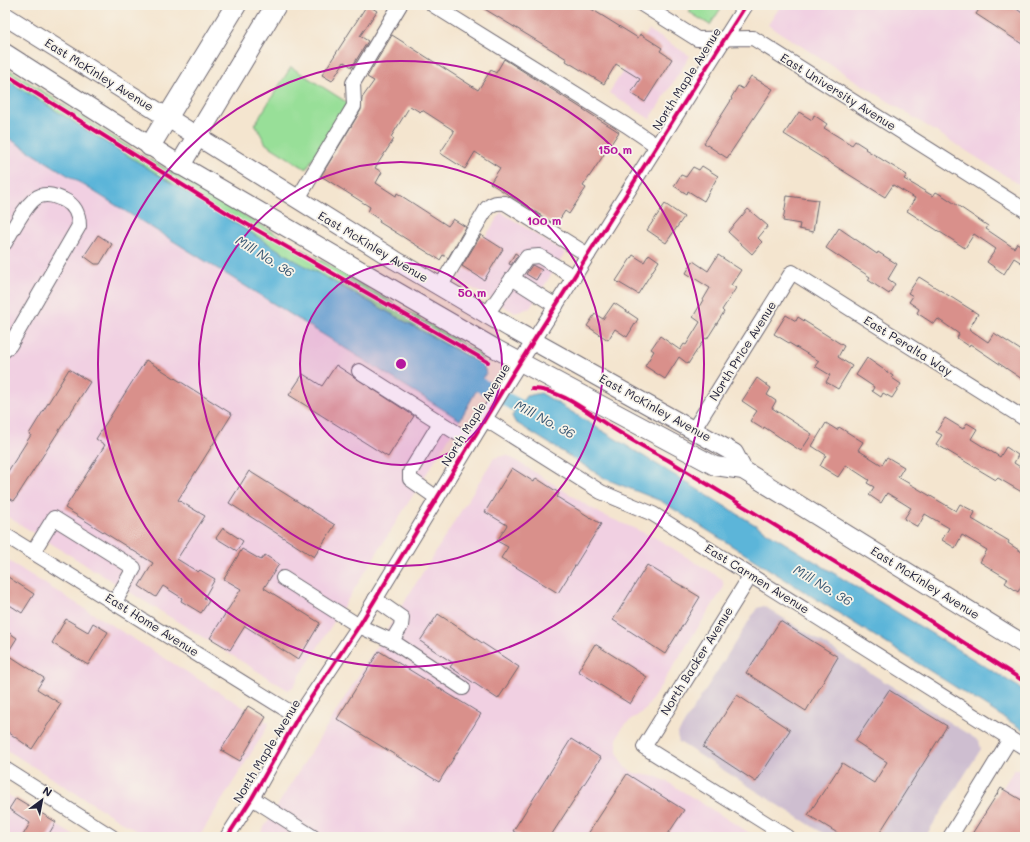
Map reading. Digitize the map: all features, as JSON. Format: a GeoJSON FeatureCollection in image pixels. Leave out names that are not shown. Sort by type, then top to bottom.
{"type":"FeatureCollection","features":[{"type":"Feature","properties":{"kind":"highway"},"geometry":{"type":"LineString","coordinates":[[150,146],[236,5]]}},
{"type":"Feature","properties":{"kind":"highway"},"geometry":{"type":"LineString","coordinates":[[180,164],[276,5]]}},
{"type":"Feature","properties":{"kind":"main road","name":"East McKinley Avenue"},"geometry":{"type":"LineString","coordinates":[[5,16],[297,200],[440,287],[534,341],[694,429],[734,453],[743,470]]}},
{"type":"Feature","properties":{"kind":"main road","name":"East McKinley Avenue"},"geometry":{"type":"LineString","coordinates":[[5,52],[150,146],[375,279],[521,362],[715,466],[743,470],[1025,645]]}},
{"type":"Feature","properties":{"kind":"street"},"geometry":{"type":"LineString","coordinates":[[297,200],[354,106],[353,83],[400,5]]}},
{"type":"Feature","properties":{"kind":"street"},"geometry":{"type":"LineString","coordinates":[[433,5],[626,125],[657,146]]}},
{"type":"Feature","properties":{"kind":"street","name":"East University Avenue"},"geometry":{"type":"LineString","coordinates":[[643,5],[697,39],[753,38],[1025,210]]}},
{"type":"Feature","properties":{"kind":"street","name":"North Maple Avenue"},"geometry":{"type":"LineString","coordinates":[[227,837],[252,798],[298,717],[359,626],[510,378],[746,5]]}},
{"type":"Feature","properties":{"kind":"street"},"geometry":{"type":"LineString","coordinates":[[5,243],[33,200],[41,195],[53,195],[69,202],[79,214],[79,226],[10,345],[5,350]]}},
{"type":"Feature","properties":{"kind":"street"},"geometry":{"type":"LineString","coordinates":[[440,287],[487,208],[498,202],[504,203],[588,255]]}},
{"type":"Feature","properties":{"kind":"street"},"geometry":{"type":"LineString","coordinates":[[487,314],[527,257],[539,256],[574,277]]}},
{"type":"Feature","properties":{"kind":"street","name":"East Peralta Way"},"geometry":{"type":"LineString","coordinates":[[792,272],[1025,419]]}},
{"type":"Feature","properties":{"kind":"street","name":"North Price Avenue"},"geometry":{"type":"LineString","coordinates":[[694,429],[792,272]]}},
{"type":"Feature","properties":{"kind":"street"},"geometry":{"type":"LineString","coordinates":[[512,278],[556,306]]}},
{"type":"Feature","properties":{"kind":"street"},"geometry":{"type":"LineString","coordinates":[[359,371],[471,442]]}},
{"type":"Feature","properties":{"kind":"street","name":"East Carmen Avenue"},"geometry":{"type":"LineString","coordinates":[[485,419],[601,492],[653,514],[1025,748]]}},
{"type":"Feature","properties":{"kind":"street"},"geometry":{"type":"LineString","coordinates":[[437,498],[414,484],[410,479],[410,472],[440,423]]}},
{"type":"Feature","properties":{"kind":"street"},"geometry":{"type":"LineString","coordinates":[[33,552],[54,518],[134,568],[115,602]]}},
{"type":"Feature","properties":{"kind":"street","name":"East Home Avenue"},"geometry":{"type":"LineString","coordinates":[[5,535],[298,717]]}},
{"type":"Feature","properties":{"kind":"street","name":"North Backer Avenue"},"geometry":{"type":"LineString","coordinates":[[751,575],[644,747],[788,837]]}},
{"type":"Feature","properties":{"kind":"street"},"geometry":{"type":"LineString","coordinates":[[283,578],[359,626],[392,641],[463,688]]}},
{"type":"Feature","properties":{"kind":"street"},"geometry":{"type":"LineString","coordinates":[[375,600],[402,618],[401,626],[392,641]]}},
{"type":"Feature","properties":{"kind":"street"},"geometry":{"type":"LineString","coordinates":[[950,837],[1010,738]]}},
{"type":"Feature","properties":{"kind":"street"},"geometry":{"type":"LineString","coordinates":[[5,769],[110,837]]}},
{"type":"Feature","properties":{"kind":"street"},"geometry":{"type":"LineString","coordinates":[[252,798],[312,837]]}},
{"type":"Feature","properties":{"kind":"shaded area"},"geometry":{"type":"Polygon","coordinates":[[[781,5],[1025,5],[1025,188],[768,25],[781,5]]]}},
{"type":"Feature","properties":{"kind":"shaded area"},"geometry":{"type":"Polygon","coordinates":[[[649,30],[690,56],[650,119],[609,93],[649,30]]]}},
{"type":"Feature","properties":{"kind":"shaded area"},"geometry":{"type":"Polygon","coordinates":[[[5,136],[460,420],[293,687],[288,690],[5,515],[5,136]]]}},
{"type":"Feature","properties":{"kind":"shaded area"},"geometry":{"type":"Polygon","coordinates":[[[501,212],[565,253],[530,308],[514,312],[458,280],[501,212]]]}},
{"type":"Feature","properties":{"kind":"shaded area"},"geometry":{"type":"Polygon","coordinates":[[[507,455],[601,514],[656,538],[722,579],[724,587],[646,709],[622,727],[617,739],[617,752],[625,767],[634,773],[657,777],[666,781],[756,837],[258,837],[494,458],[507,455]]]}},
{"type":"Feature","properties":{"kind":"shaded area"},"geometry":{"type":"Polygon","coordinates":[[[5,559],[269,723],[199,837],[146,837],[5,749],[5,559]]]}},
{"type":"Feature","properties":{"kind":"shaded area"},"geometry":{"type":"Polygon","coordinates":[[[764,606],[979,741],[981,749],[925,837],[829,837],[679,742],[677,735],[757,608],[764,606]]]}},
{"type":"Feature","properties":{"kind":"shaded area"},"geometry":{"type":"Polygon","coordinates":[[[1022,768],[1025,770],[1025,837],[972,837],[1014,770],[1022,768]]]}},
{"type":"Feature","properties":{"kind":"shaded area"},"geometry":{"type":"Polygon","coordinates":[[[5,793],[76,837],[5,837],[5,793]]]}},
{"type":"Feature","properties":{"kind":"green space"},"geometry":{"type":"Polygon","coordinates":[[[693,5],[723,5],[710,25],[689,12],[693,5]]]}},
{"type":"Feature","properties":{"kind":"green space"},"geometry":{"type":"Polygon","coordinates":[[[5,67],[127,146],[480,354],[483,365],[296,261],[5,79],[5,67]]]}},
{"type":"Feature","properties":{"kind":"green space"},"geometry":{"type":"Polygon","coordinates":[[[291,67],[348,103],[306,169],[266,144],[255,124],[291,67]]]}},
{"type":"Feature","properties":{"kind":"water"},"geometry":{"type":"Polygon","coordinates":[[[5,79],[296,261],[483,365],[486,373],[460,420],[5,136],[5,79]]]}},
{"type":"Feature","properties":{"kind":"water"},"geometry":{"type":"Polygon","coordinates":[[[541,393],[1025,691],[1025,731],[661,501],[606,479],[515,422],[512,416],[526,396],[541,393]]]}},
{"type":"Feature","properties":{"kind":"building"},"geometry":{"type":"Polygon","coordinates":[[[367,5],[377,11],[360,36],[368,41],[352,67],[344,62],[332,81],[322,75],[367,5]]]}},
{"type":"Feature","properties":{"kind":"building"},"geometry":{"type":"Polygon","coordinates":[[[478,5],[585,5],[638,38],[640,34],[662,48],[660,51],[672,59],[645,102],[631,93],[640,79],[616,64],[604,84],[566,61],[567,59],[478,5]]]}},
{"type":"Feature","properties":{"kind":"building"},"geometry":{"type":"Polygon","coordinates":[[[982,5],[1011,5],[1025,15],[1025,46],[976,14],[982,5]]]}},
{"type":"Feature","properties":{"kind":"building"},"geometry":{"type":"Polygon","coordinates":[[[392,35],[478,90],[491,70],[496,73],[504,59],[619,132],[583,186],[586,188],[569,214],[565,211],[556,225],[490,183],[500,168],[475,152],[465,169],[440,153],[454,132],[453,130],[422,110],[420,112],[410,106],[391,137],[394,139],[375,168],[382,172],[376,183],[396,196],[397,193],[448,226],[453,219],[466,227],[448,258],[443,255],[440,260],[379,222],[380,220],[368,212],[370,207],[321,176],[361,110],[362,98],[374,81],[367,77],[392,35]]]}},
{"type":"Feature","properties":{"kind":"building"},"geometry":{"type":"Polygon","coordinates":[[[751,76],[773,89],[727,158],[704,143],[732,99],[731,98],[738,86],[743,89],[751,76]]]}},
{"type":"Feature","properties":{"kind":"building"},"geometry":{"type":"Polygon","coordinates":[[[799,112],[812,120],[814,115],[827,124],[824,128],[852,145],[855,141],[866,148],[865,149],[907,175],[904,179],[933,196],[936,192],[945,197],[988,226],[986,229],[1014,248],[1017,243],[1025,248],[1025,265],[1014,258],[1004,274],[987,262],[996,249],[974,234],[965,248],[907,211],[915,198],[893,185],[885,197],[784,134],[799,112]]]}},
{"type":"Feature","properties":{"kind":"building"},"geometry":{"type":"Polygon","coordinates":[[[702,166],[718,176],[704,201],[688,191],[687,194],[674,186],[681,175],[686,177],[693,167],[699,170],[702,166]]]}},
{"type":"Feature","properties":{"kind":"building"},"geometry":{"type":"Polygon","coordinates":[[[787,196],[818,200],[813,232],[799,229],[800,224],[783,221],[787,196]]]}},
{"type":"Feature","properties":{"kind":"building"},"geometry":{"type":"Polygon","coordinates":[[[665,204],[684,217],[666,243],[647,230],[665,204]]]}},
{"type":"Feature","properties":{"kind":"building"},"geometry":{"type":"Polygon","coordinates":[[[748,209],[768,226],[758,238],[762,242],[752,254],[728,232],[748,209]]]}},
{"type":"Feature","properties":{"kind":"building"},"geometry":{"type":"Polygon","coordinates":[[[839,228],[877,254],[878,252],[897,264],[888,279],[895,284],[889,294],[868,280],[870,277],[826,248],[839,228]]]}},
{"type":"Feature","properties":{"kind":"building"},"geometry":{"type":"Polygon","coordinates":[[[98,235],[112,244],[100,264],[95,264],[84,256],[98,235]]]}},
{"type":"Feature","properties":{"kind":"building"},"geometry":{"type":"Polygon","coordinates":[[[481,235],[503,249],[484,280],[462,266],[481,235]]]}},
{"type":"Feature","properties":{"kind":"building"},"geometry":{"type":"Polygon","coordinates":[[[515,253],[518,255],[511,265],[509,264],[515,253]]]}},
{"type":"Feature","properties":{"kind":"building"},"geometry":{"type":"Polygon","coordinates":[[[649,254],[659,261],[638,294],[616,281],[633,255],[644,262],[649,254]]]}},
{"type":"Feature","properties":{"kind":"building"},"geometry":{"type":"Polygon","coordinates":[[[718,255],[741,270],[731,285],[736,288],[722,310],[724,312],[707,339],[705,338],[688,364],[679,357],[665,379],[645,366],[654,351],[651,349],[660,336],[680,350],[684,344],[686,345],[700,322],[693,317],[710,288],[686,273],[693,261],[708,271],[718,255]]]}},
{"type":"Feature","properties":{"kind":"building"},"geometry":{"type":"Polygon","coordinates":[[[532,265],[542,270],[536,280],[526,274],[532,265]]]}},
{"type":"Feature","properties":{"kind":"building"},"geometry":{"type":"Polygon","coordinates":[[[919,277],[978,314],[969,329],[988,342],[994,333],[1025,353],[1025,381],[970,344],[969,346],[957,338],[959,334],[938,319],[934,324],[917,313],[919,309],[909,302],[913,296],[908,293],[919,277]]]}},
{"type":"Feature","properties":{"kind":"building"},"geometry":{"type":"Polygon","coordinates":[[[614,303],[638,319],[627,337],[615,329],[608,340],[587,326],[595,314],[603,319],[614,303]]]}},
{"type":"Feature","properties":{"kind":"building"},"geometry":{"type":"Polygon","coordinates":[[[786,315],[796,321],[798,317],[844,346],[838,357],[852,366],[838,389],[826,382],[830,375],[815,366],[819,361],[774,334],[786,315]]]}},
{"type":"Feature","properties":{"kind":"building"},"geometry":{"type":"Polygon","coordinates":[[[867,358],[893,376],[892,378],[901,384],[892,398],[883,393],[881,397],[872,391],[874,387],[856,375],[867,358]]]}},
{"type":"Feature","properties":{"kind":"building"},"geometry":{"type":"Polygon","coordinates":[[[146,360],[232,414],[178,500],[205,516],[177,559],[198,572],[200,570],[215,579],[204,598],[209,601],[201,613],[181,601],[182,598],[163,586],[156,597],[139,586],[153,563],[65,508],[105,445],[96,439],[146,360]]]}},
{"type":"Feature","properties":{"kind":"building"},"geometry":{"type":"Polygon","coordinates":[[[336,365],[414,416],[388,457],[289,395],[303,374],[322,386],[336,365]]]}},
{"type":"Feature","properties":{"kind":"building"},"geometry":{"type":"Polygon","coordinates":[[[69,369],[90,382],[14,501],[5,495],[5,476],[31,435],[29,434],[69,369]]]}},
{"type":"Feature","properties":{"kind":"building"},"geometry":{"type":"Polygon","coordinates":[[[757,378],[771,388],[767,395],[776,401],[772,408],[812,434],[801,451],[764,427],[763,429],[750,421],[757,411],[742,401],[757,378]]]}},
{"type":"Feature","properties":{"kind":"building"},"geometry":{"type":"Polygon","coordinates":[[[945,418],[963,429],[967,423],[977,429],[971,439],[1000,457],[1006,447],[1018,455],[1014,463],[1025,470],[1025,494],[998,478],[996,480],[936,444],[942,435],[936,432],[945,418]]]}},
{"type":"Feature","properties":{"kind":"building"},"geometry":{"type":"Polygon","coordinates":[[[826,423],[837,430],[839,427],[863,442],[858,450],[882,465],[887,457],[904,467],[898,477],[956,511],[960,504],[975,512],[972,519],[1009,541],[1008,543],[1025,554],[1025,589],[1021,586],[1018,592],[1005,583],[1008,579],[980,562],[987,550],[962,535],[955,548],[942,540],[949,528],[925,514],[918,527],[904,519],[911,508],[887,493],[881,503],[869,495],[874,487],[867,483],[869,480],[846,465],[838,477],[820,466],[826,455],[812,446],[826,423]]]}},
{"type":"Feature","properties":{"kind":"building"},"geometry":{"type":"Polygon","coordinates":[[[512,468],[534,482],[536,478],[559,493],[557,497],[601,524],[558,593],[501,558],[508,547],[497,541],[507,525],[485,512],[512,468]]]}},
{"type":"Feature","properties":{"kind":"building"},"geometry":{"type":"Polygon","coordinates":[[[249,471],[335,525],[314,557],[229,503],[249,471]]]}},
{"type":"Feature","properties":{"kind":"building"},"geometry":{"type":"Polygon","coordinates":[[[223,528],[243,541],[237,551],[216,538],[223,528]]]}},
{"type":"Feature","properties":{"kind":"building"},"geometry":{"type":"Polygon","coordinates":[[[242,549],[261,560],[265,555],[279,564],[264,588],[320,623],[298,660],[245,626],[230,650],[210,638],[241,589],[224,579],[242,549]]]}},
{"type":"Feature","properties":{"kind":"building"},"geometry":{"type":"Polygon","coordinates":[[[647,565],[700,597],[665,654],[613,620],[647,565]]]}},
{"type":"Feature","properties":{"kind":"building"},"geometry":{"type":"Polygon","coordinates":[[[5,575],[34,594],[22,613],[5,602],[5,575]]]}},
{"type":"Feature","properties":{"kind":"building"},"geometry":{"type":"Polygon","coordinates":[[[438,614],[519,667],[498,699],[450,667],[453,663],[420,641],[438,614]]]}},
{"type":"Feature","properties":{"kind":"building"},"geometry":{"type":"Polygon","coordinates":[[[66,619],[88,632],[93,623],[108,632],[88,665],[52,643],[66,619]]]}},
{"type":"Feature","properties":{"kind":"building"},"geometry":{"type":"Polygon","coordinates":[[[780,621],[838,657],[806,711],[746,673],[780,621]]]}},
{"type":"Feature","properties":{"kind":"building"},"geometry":{"type":"Polygon","coordinates":[[[5,630],[17,638],[7,654],[44,678],[37,689],[61,704],[32,749],[5,730],[5,630]]]}},
{"type":"Feature","properties":{"kind":"building"},"geometry":{"type":"Polygon","coordinates":[[[595,644],[647,677],[630,704],[578,671],[595,644]]]}},
{"type":"Feature","properties":{"kind":"building"},"geometry":{"type":"Polygon","coordinates":[[[379,651],[481,714],[439,782],[337,719],[379,651]]]}},
{"type":"Feature","properties":{"kind":"building"},"geometry":{"type":"Polygon","coordinates":[[[889,690],[947,726],[877,837],[844,837],[808,815],[842,763],[874,783],[887,762],[855,741],[889,690]]]}},
{"type":"Feature","properties":{"kind":"building"},"geometry":{"type":"Polygon","coordinates":[[[737,695],[790,730],[756,782],[703,747],[737,695]]]}},
{"type":"Feature","properties":{"kind":"building"},"geometry":{"type":"Polygon","coordinates":[[[248,706],[266,717],[240,761],[221,750],[248,706]]]}},
{"type":"Feature","properties":{"kind":"building"},"geometry":{"type":"Polygon","coordinates":[[[571,739],[601,758],[550,837],[523,837],[513,831],[571,739]]]}},
{"type":"Feature","properties":{"kind":"building"},"geometry":{"type":"Polygon","coordinates":[[[627,774],[684,810],[666,837],[586,837],[627,774]]]}},
{"type":"Feature","properties":{"kind":"building"},"geometry":{"type":"Polygon","coordinates":[[[1001,788],[1025,802],[1025,837],[970,837],[1001,788]]]}},
{"type":"Feature","properties":{"kind":"building"},"geometry":{"type":"Polygon","coordinates":[[[16,798],[56,822],[47,837],[22,837],[30,823],[9,809],[16,798]]]}},
{"type":"Feature","properties":{"kind":"waterway","name":"Mill No. 36"},"geometry":{"type":"LineString","coordinates":[[462,375],[535,415]]}},
{"type":"Feature","properties":{"kind":"cycle path"},"geometry":{"type":"LineString","coordinates":[[227,837],[252,798],[298,717],[359,626],[510,378],[746,5]]}},
{"type":"Feature","properties":{"kind":"cycle path"},"geometry":{"type":"LineString","coordinates":[[5,74],[229,214],[488,362]]}},
{"type":"Feature","properties":{"kind":"cycle path"},"geometry":{"type":"LineString","coordinates":[[532,389],[554,393],[575,403],[627,437],[668,460],[910,608],[1025,682]]}}]}
